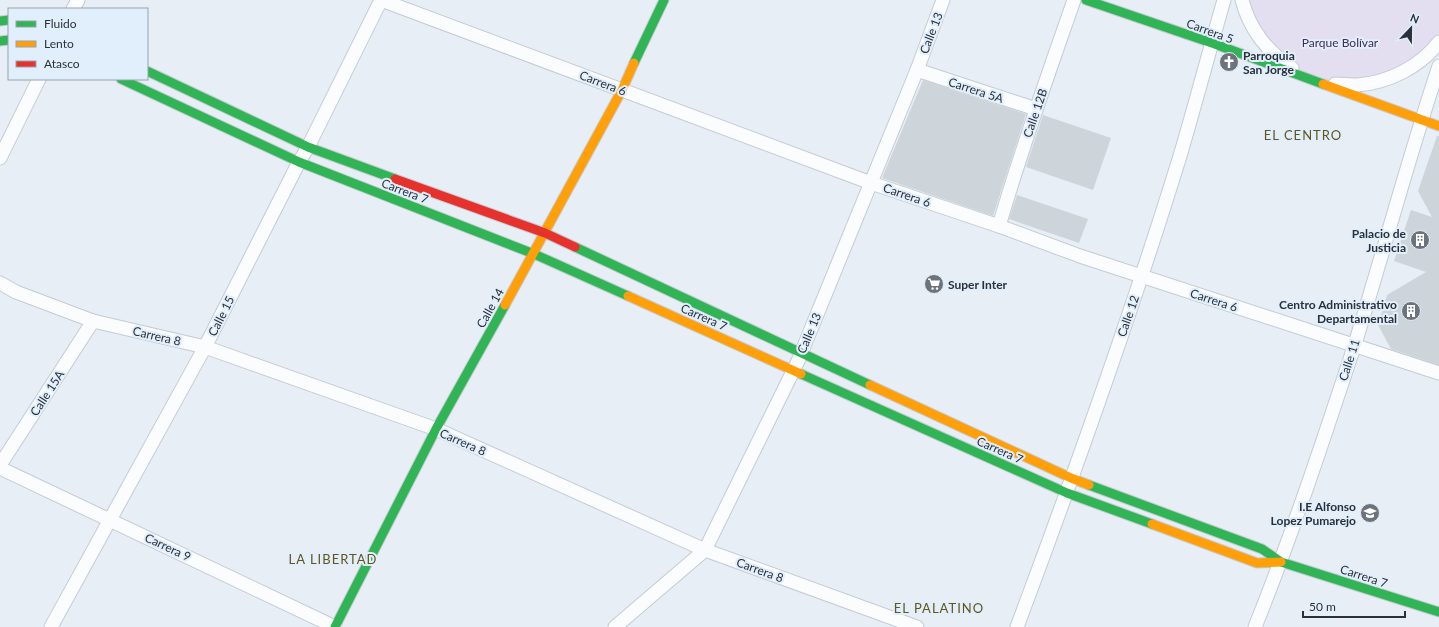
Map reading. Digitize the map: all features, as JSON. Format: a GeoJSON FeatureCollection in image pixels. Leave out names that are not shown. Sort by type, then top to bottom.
{"type":"FeatureCollection","features":[{"type":"Feature","properties":{"kind":"main road","name":"Calle 14"},"geometry":{"type":"LineString","coordinates":[[335,627],[436,429],[534,254],[622,90],[664,0]]}},
{"type":"Feature","properties":{"kind":"main road","name":"Carrera 5"},"geometry":{"type":"LineString","coordinates":[[1086,0],[1212,43],[1439,126]]}},
{"type":"Feature","properties":{"kind":"main road","name":"Carrera 7"},"geometry":{"type":"LineString","coordinates":[[148,70],[308,147],[545,233],[1072,478],[1262,549],[1281,562],[1439,612]]}},
{"type":"Feature","properties":{"kind":"main road","name":"Carrera 7"},"geometry":{"type":"LineString","coordinates":[[123,80],[299,162],[534,254],[1067,494],[1257,563],[1281,562]]}},
{"type":"Feature","properties":{"kind":"street","name":"Carrera 6"},"geometry":{"type":"LineString","coordinates":[[381,0],[871,183],[999,226],[1080,256],[1439,373]]}},
{"type":"Feature","properties":{"kind":"street","name":"Calle 15"},"geometry":{"type":"LineString","coordinates":[[51,627],[205,347],[308,147],[381,0]]}},
{"type":"Feature","properties":{"kind":"street","name":"Calle 13"},"geometry":{"type":"LineString","coordinates":[[615,627],[705,550],[801,352],[917,70],[943,0]]}},
{"type":"Feature","properties":{"kind":"street","name":"Calle 12B"},"geometry":{"type":"LineString","coordinates":[[999,226],[1014,175],[1074,0]]}},
{"type":"Feature","properties":{"kind":"street","name":"Calle 12"},"geometry":{"type":"LineString","coordinates":[[1017,627],[1067,494],[1141,276],[1180,155],[1224,0]]}},
{"type":"Feature","properties":{"kind":"street"},"geometry":{"type":"LineString","coordinates":[[1242,0],[1251,25],[1271,52],[1284,63],[1313,81],[1357,85],[1379,82],[1399,74],[1418,63],[1439,42]]}},
{"type":"Feature","properties":{"kind":"street","name":"Calle 11"},"geometry":{"type":"LineString","coordinates":[[1255,627],[1281,562],[1354,346],[1421,119],[1439,66]]}},
{"type":"Feature","properties":{"kind":"street","name":"Carrera 5A"},"geometry":{"type":"LineString","coordinates":[[917,70],[1036,109]]}},
{"type":"Feature","properties":{"kind":"street"},"geometry":{"type":"LineString","coordinates":[[0,158],[39,80]]}},
{"type":"Feature","properties":{"kind":"street","name":"Carrera 8"},"geometry":{"type":"LineString","coordinates":[[0,283],[16,292],[93,321],[205,347],[436,429],[705,550],[917,627]]}},
{"type":"Feature","properties":{"kind":"street","name":"Calle 15A"},"geometry":{"type":"LineString","coordinates":[[0,467],[93,321]]}},
{"type":"Feature","properties":{"kind":"street","name":"Carrera 9"},"geometry":{"type":"LineString","coordinates":[[0,467],[335,627]]}},
{"type":"Feature","properties":{"kind":"green space","name":"Parque Bolívar"},"geometry":{"type":"Polygon","coordinates":[[[1242,0],[1439,0],[1439,42],[1399,74],[1335,84],[1284,63],[1242,0]]]}},
{"type":"Feature","properties":{"kind":"building"},"geometry":{"type":"Polygon","coordinates":[[[923,80],[1026,114],[993,216],[882,178],[923,80]]]}},
{"type":"Feature","properties":{"kind":"building"},"geometry":{"type":"Polygon","coordinates":[[[1043,115],[1111,138],[1093,190],[1026,167],[1043,115]]]}},
{"type":"Feature","properties":{"kind":"building"},"geometry":{"type":"Polygon","coordinates":[[[1437,136],[1439,136],[1439,365],[1391,349],[1378,325],[1387,295],[1426,272],[1394,261],[1411,210],[1432,217],[1418,191],[1437,136]]]}},
{"type":"Feature","properties":{"kind":"building"},"geometry":{"type":"Polygon","coordinates":[[[1017,195],[1088,219],[1079,243],[1009,219],[1017,195]]]}},
{"type":"Feature","properties":{"kind":"traffic: fast"},"geometry":{"type":"LineString","coordinates":[[634,63],[664,0]]}},
{"type":"Feature","properties":{"kind":"traffic: fast"},"geometry":{"type":"LineString","coordinates":[[1086,0],[1212,43],[1323,84]]}},
{"type":"Feature","properties":{"kind":"traffic: fast"},"geometry":{"type":"LineString","coordinates":[[0,21],[8,20]]}},
{"type":"Feature","properties":{"kind":"traffic: fast"},"geometry":{"type":"LineString","coordinates":[[0,41],[8,40]]}},
{"type":"Feature","properties":{"kind":"traffic: fast"},"geometry":{"type":"LineString","coordinates":[[148,71],[308,147],[395,179]]}},
{"type":"Feature","properties":{"kind":"traffic: fast"},"geometry":{"type":"LineString","coordinates":[[123,80],[299,162],[534,254],[628,296]]}},
{"type":"Feature","properties":{"kind":"traffic: fast"},"geometry":{"type":"LineString","coordinates":[[575,247],[870,385]]}},
{"type":"Feature","properties":{"kind":"traffic: fast"},"geometry":{"type":"LineString","coordinates":[[335,627],[436,429],[505,305]]}},
{"type":"Feature","properties":{"kind":"traffic: fast"},"geometry":{"type":"LineString","coordinates":[[801,374],[1067,493],[1152,524]]}},
{"type":"Feature","properties":{"kind":"traffic: fast"},"geometry":{"type":"LineString","coordinates":[[1089,485],[1262,549],[1281,562],[1439,612]]}},
{"type":"Feature","properties":{"kind":"traffic: slow"},"geometry":{"type":"LineString","coordinates":[[505,305],[622,90],[634,63]]}},
{"type":"Feature","properties":{"kind":"traffic: slow"},"geometry":{"type":"LineString","coordinates":[[1323,84],[1439,126]]}},
{"type":"Feature","properties":{"kind":"traffic: slow"},"geometry":{"type":"LineString","coordinates":[[628,296],[801,374]]}},
{"type":"Feature","properties":{"kind":"traffic: slow"},"geometry":{"type":"LineString","coordinates":[[870,385],[1089,485]]}},
{"type":"Feature","properties":{"kind":"traffic: slow"},"geometry":{"type":"LineString","coordinates":[[1152,524],[1257,563],[1281,562]]}},
{"type":"Feature","properties":{"kind":"traffic: jam"},"geometry":{"type":"LineString","coordinates":[[395,179],[545,233],[575,247]]}},
{"type":"Feature","properties":{"kind":"place","name":"Parroquia San Jorge"},"geometry":{"type":"Point","coordinates":[1229,62]}},
{"type":"Feature","properties":{"kind":"place","name":"Palacio de Justicia"},"geometry":{"type":"Point","coordinates":[1420,240]}},
{"type":"Feature","properties":{"kind":"place","name":"Super Inter"},"geometry":{"type":"Point","coordinates":[934,284]}},
{"type":"Feature","properties":{"kind":"place","name":"Centro Administrativo Departamental"},"geometry":{"type":"Point","coordinates":[1411,311]}},
{"type":"Feature","properties":{"kind":"place","name":"I.E Alfonso Lopez Pumarejo"},"geometry":{"type":"Point","coordinates":[1370,513]}},
{"type":"Feature","properties":{"kind":"district","name":"EL CENTRO"},"geometry":{"type":"Point","coordinates":[1303,135]}},
{"type":"Feature","properties":{"kind":"district","name":"LA LIBERTAD"},"geometry":{"type":"Point","coordinates":[333,559]}},
{"type":"Feature","properties":{"kind":"district","name":"EL PALATINO"},"geometry":{"type":"Point","coordinates":[939,608]}}]}
